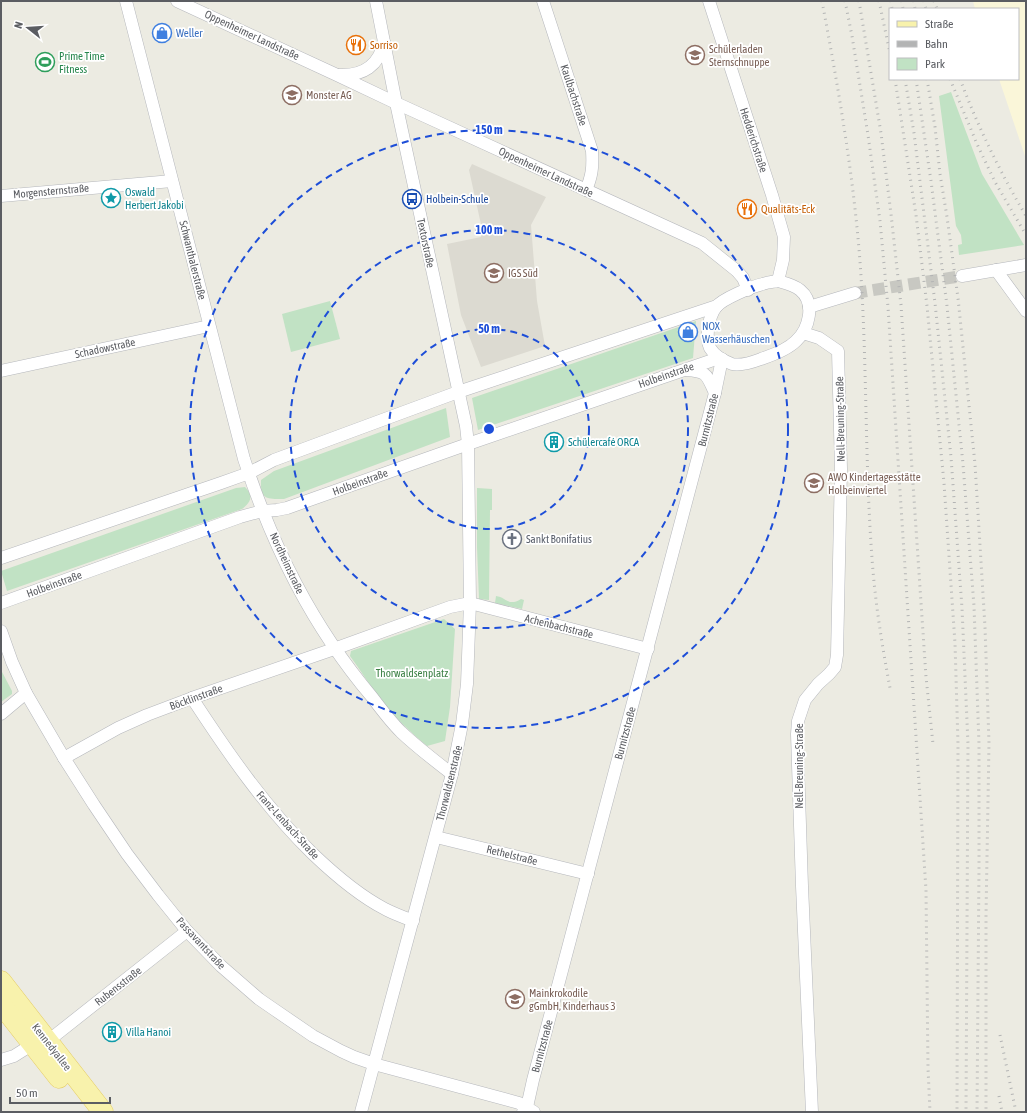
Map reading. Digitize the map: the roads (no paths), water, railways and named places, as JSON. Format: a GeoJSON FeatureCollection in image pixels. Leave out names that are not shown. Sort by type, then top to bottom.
{"type":"FeatureCollection","features":[{"type":"Feature","properties":{"kind":"main road","name":"Kennedyallee"},"geometry":{"type":"LineString","coordinates":[[1,981],[86,1112]]}},
{"type":"Feature","properties":{"kind":"main road","name":"Kennedyallee"},"geometry":{"type":"LineString","coordinates":[[1,1004],[40,1043],[103,1112]]}},
{"type":"Feature","properties":{"kind":"street","name":"Schwanthalerstraße"},"geometry":{"type":"LineString","coordinates":[[126,1],[248,473]]}},
{"type":"Feature","properties":{"kind":"street","name":"Oppenheimer Landstraße"},"geometry":{"type":"LineString","coordinates":[[178,1],[396,104],[702,243],[737,271],[743,278],[748,290]]}},
{"type":"Feature","properties":{"kind":"street","name":"Textorstraße"},"geometry":{"type":"LineString","coordinates":[[376,1],[396,104],[466,426],[468,444]]}},
{"type":"Feature","properties":{"kind":"street","name":"Kaulbachstraße"},"geometry":{"type":"LineString","coordinates":[[543,1],[592,151],[592,172],[586,190]]}},
{"type":"Feature","properties":{"kind":"street","name":"Hedderichstraße"},"geometry":{"type":"LineString","coordinates":[[709,1],[772,195],[784,237],[783,260],[778,281]]}},
{"type":"Feature","properties":{"kind":"street"},"geometry":{"type":"LineString","coordinates":[[337,75],[355,74],[369,68],[382,51],[384,42]]}},
{"type":"Feature","properties":{"kind":"street","name":"Morgensternstraße"},"geometry":{"type":"LineString","coordinates":[[1,196],[172,181]]}},
{"type":"Feature","properties":{"kind":"street"},"geometry":{"type":"LineString","coordinates":[[962,276],[1026,265]]}},
{"type":"Feature","properties":{"kind":"street"},"geometry":{"type":"LineString","coordinates":[[996,270],[1026,311]]}},
{"type":"Feature","properties":{"kind":"street"},"geometry":{"type":"LineString","coordinates":[[1,558],[248,473],[274,460],[458,392],[717,306],[731,297],[762,284],[778,281],[787,283],[800,290],[808,299],[810,315],[803,333],[795,343],[777,353],[751,363],[733,364],[721,359],[710,347],[708,335],[709,322],[717,306]]}},
{"type":"Feature","properties":{"kind":"street"},"geometry":{"type":"LineString","coordinates":[[809,307],[855,293]]}},
{"type":"Feature","properties":{"kind":"street","name":"Schadowstraße"},"geometry":{"type":"LineString","coordinates":[[1,371],[209,326]]}},
{"type":"Feature","properties":{"kind":"street","name":"Nell-Breuning-Straße"},"geometry":{"type":"LineString","coordinates":[[803,333],[819,338],[838,351],[841,469],[837,655],[835,667],[805,700],[798,721],[797,734],[812,1112]]}},
{"type":"Feature","properties":{"kind":"street","name":"Holbeinstraße"},"geometry":{"type":"LineString","coordinates":[[1,603],[240,517],[262,511],[287,508],[683,370],[721,359]]}},
{"type":"Feature","properties":{"kind":"street","name":"Burnitzstraße"},"geometry":{"type":"LineString","coordinates":[[529,1111],[533,1080],[715,393],[721,359]]}},
{"type":"Feature","properties":{"kind":"street"},"geometry":{"type":"LineString","coordinates":[[683,370],[700,371],[707,376],[715,393]]}},
{"type":"Feature","properties":{"kind":"street","name":"Thorwaldsenstraße"},"geometry":{"type":"LineString","coordinates":[[361,1112],[436,836],[458,745],[465,698],[470,603],[468,444]]}},
{"type":"Feature","properties":{"kind":"street","name":"Nordheimstraße"},"geometry":{"type":"LineString","coordinates":[[248,473],[262,511],[292,577],[334,649]]}},
{"type":"Feature","properties":{"kind":"street"},"geometry":{"type":"LineString","coordinates":[[452,774],[400,730],[354,676],[334,649],[450,608],[470,603]]}},
{"type":"Feature","properties":{"kind":"street","name":"Achenbachstraße"},"geometry":{"type":"LineString","coordinates":[[470,603],[648,649]]}},
{"type":"Feature","properties":{"kind":"street","name":"Passavantstraße"},"geometry":{"type":"LineString","coordinates":[[1,631],[12,662],[26,693],[64,758],[94,805],[127,854],[158,895],[187,931],[221,966],[242,985],[275,1010],[313,1036],[341,1051],[374,1064],[519,1103],[529,1111]]}},
{"type":"Feature","properties":{"kind":"street","name":"Böcklinstraße"},"geometry":{"type":"LineString","coordinates":[[64,758],[118,728],[147,715],[334,649]]}},
{"type":"Feature","properties":{"kind":"street"},"geometry":{"type":"LineString","coordinates":[[1,714],[26,693]]}},
{"type":"Feature","properties":{"kind":"street","name":"Franz-Lenbach-Straße"},"geometry":{"type":"LineString","coordinates":[[192,698],[253,787],[300,841],[338,877],[359,892],[385,909],[413,921]]}},
{"type":"Feature","properties":{"kind":"street","name":"Rethelstraße"},"geometry":{"type":"LineString","coordinates":[[436,836],[588,874]]}},
{"type":"Feature","properties":{"kind":"street","name":"Rubensstraße"},"geometry":{"type":"LineString","coordinates":[[1,1060],[14,1056],[40,1043],[187,931]]}},
{"type":"Feature","properties":{"kind":"tunnel"},"geometry":{"type":"LineString","coordinates":[[855,293],[962,276]]}},
{"type":"Feature","properties":{"kind":"railway"},"geometry":{"type":"LineString","coordinates":[[822,1],[846,138],[855,207],[863,311],[868,488],[872,558],[879,623],[890,688]]}},
{"type":"Feature","properties":{"kind":"railway"},"geometry":{"type":"LineString","coordinates":[[845,1],[868,135],[880,221],[888,307],[926,890],[928,1068],[930,1112]]}},
{"type":"Feature","properties":{"kind":"railway"},"geometry":{"type":"LineString","coordinates":[[859,1],[881,133],[901,305],[926,677],[933,744]]}},
{"type":"Feature","properties":{"kind":"railway"},"geometry":{"type":"LineString","coordinates":[[879,1],[889,48]]}},
{"type":"Feature","properties":{"kind":"railway"},"geometry":{"type":"LineString","coordinates":[[891,1],[892,8]]}},
{"type":"Feature","properties":{"kind":"railway"},"geometry":{"type":"LineString","coordinates":[[902,1],[903,8]]}},
{"type":"Feature","properties":{"kind":"railway"},"geometry":{"type":"LineString","coordinates":[[914,1],[915,8]]}},
{"type":"Feature","properties":{"kind":"railway"},"geometry":{"type":"LineString","coordinates":[[924,1],[926,8]]}},
{"type":"Feature","properties":{"kind":"railway"},"geometry":{"type":"LineString","coordinates":[[934,1],[937,8]]}},
{"type":"Feature","properties":{"kind":"railway"},"geometry":{"type":"LineString","coordinates":[[895,80],[916,215],[927,306],[944,483],[955,643],[958,744],[957,1112]]}},
{"type":"Feature","properties":{"kind":"railway"},"geometry":{"type":"LineString","coordinates":[[905,80],[914,133],[935,303],[951,457],[962,608],[968,744],[966,1112]]}},
{"type":"Feature","properties":{"kind":"railway"},"geometry":{"type":"LineString","coordinates":[[916,80],[947,306],[963,464],[974,606],[979,744],[977,1112]]}},
{"type":"Feature","properties":{"kind":"railway"},"geometry":{"type":"LineString","coordinates":[[927,80],[958,298],[975,464],[985,627],[989,743],[986,915],[986,1112]]}},
{"type":"Feature","properties":{"kind":"railway"},"geometry":{"type":"LineString","coordinates":[[950,80],[977,144],[995,182],[1026,235]]}},
{"type":"Feature","properties":{"kind":"railway"},"geometry":{"type":"LineString","coordinates":[[960,80],[990,149],[1026,216]]}},
{"type":"Feature","properties":{"kind":"railway"},"geometry":{"type":"LineString","coordinates":[[1000,1035],[1016,1112]]}},
{"type":"Feature","properties":{"kind":"railway"},"geometry":{"type":"LineString","coordinates":[[999,1096],[1002,1112]]}},
{"type":"Feature","properties":{"kind":"place","name":"Weller"},"geometry":{"type":"Point","coordinates":[162,33]}},
{"type":"Feature","properties":{"kind":"place","name":"Sorriso"},"geometry":{"type":"Point","coordinates":[356,45]}},
{"type":"Feature","properties":{"kind":"place","name":"Schülerladen Sternschnuppe"},"geometry":{"type":"Point","coordinates":[695,55]}},
{"type":"Feature","properties":{"kind":"place","name":"Prime Time Fitness"},"geometry":{"type":"Point","coordinates":[45,62]}},
{"type":"Feature","properties":{"kind":"place","name":"Monster AG"},"geometry":{"type":"Point","coordinates":[292,95]}},
{"type":"Feature","properties":{"kind":"place","name":"Oswald Herbert Jakobi"},"geometry":{"type":"Point","coordinates":[111,198]}},
{"type":"Feature","properties":{"kind":"place","name":"Holbein-Schule"},"geometry":{"type":"Point","coordinates":[412,199]}},
{"type":"Feature","properties":{"kind":"place","name":"Qualitäts-Eck"},"geometry":{"type":"Point","coordinates":[747,209]}},
{"type":"Feature","properties":{"kind":"place","name":"IGS Süd"},"geometry":{"type":"Point","coordinates":[494,273]}},
{"type":"Feature","properties":{"kind":"place","name":"NOX Wasserhäuschen"},"geometry":{"type":"Point","coordinates":[688,332]}},
{"type":"Feature","properties":{"kind":"place","name":"Schülercafé ORCA"},"geometry":{"type":"Point","coordinates":[554,442]}},
{"type":"Feature","properties":{"kind":"place","name":"AWO Kindertagesstätte Holbeinviertel"},"geometry":{"type":"Point","coordinates":[814,483]}},
{"type":"Feature","properties":{"kind":"place","name":"Sankt Bonifatius"},"geometry":{"type":"Point","coordinates":[512,539]}},
{"type":"Feature","properties":{"kind":"place","name":"Mainkrokodile gGmbH, Kinderhaus 3"},"geometry":{"type":"Point","coordinates":[515,999]}},
{"type":"Feature","properties":{"kind":"place","name":"Villa Hanoi"},"geometry":{"type":"Point","coordinates":[112,1032]}},
{"type":"Feature","properties":{"kind":"park label","name":"Thorwaldsenplatz"},"geometry":{"type":"Point","coordinates":[412,673]}}]}
